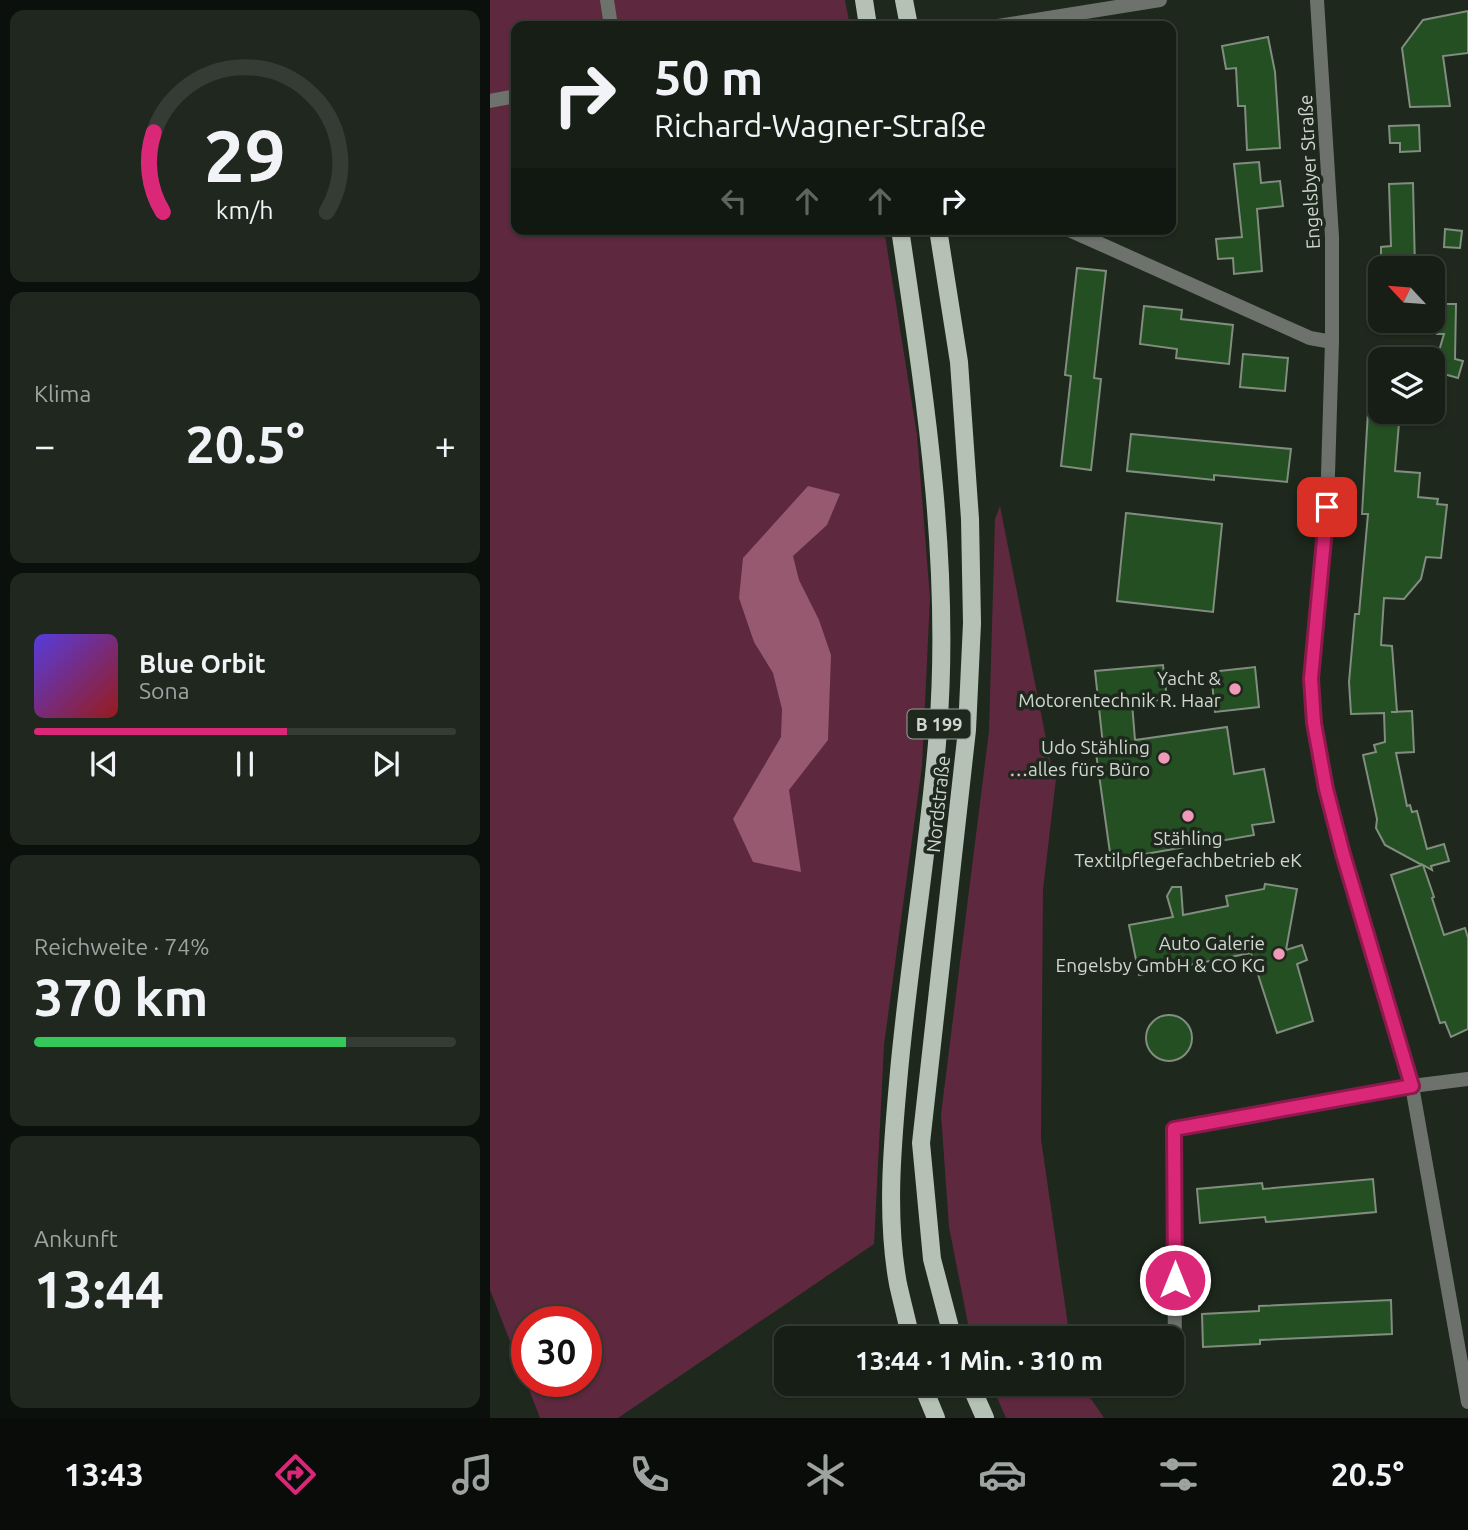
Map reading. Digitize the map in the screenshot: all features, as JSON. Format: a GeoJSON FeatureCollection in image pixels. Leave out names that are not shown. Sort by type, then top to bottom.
{"type":"FeatureCollection","features":[{"type":"Feature","properties":{"kind":"main road"},"geometry":{"type":"LineString","coordinates":[[864,0],[867,21]]}},
{"type":"Feature","properties":{"kind":"main road"},"geometry":{"type":"LineString","coordinates":[[904,0],[908,21]]}},
{"type":"Feature","properties":{"kind":"main road","name":"Nordstraße"},"geometry":{"type":"LineString","coordinates":[[901,235],[929,419],[940,523],[943,625],[938,731],[905,997],[892,1154],[892,1218],[898,1283],[908,1326]]}},
{"type":"Feature","properties":{"kind":"main road","name":"Nordstraße"},"geometry":{"type":"LineString","coordinates":[[939,235],[959,362],[970,519],[972,623],[966,743],[922,1143],[932,1259],[950,1326]]}},
{"type":"Feature","properties":{"kind":"main road"},"geometry":{"type":"LineString","coordinates":[[927,1396],[936,1418]]}},
{"type":"Feature","properties":{"kind":"main road"},"geometry":{"type":"LineString","coordinates":[[975,1396],[985,1418]]}},
{"type":"Feature","properties":{"kind":"street"},"geometry":{"type":"LineString","coordinates":[[607,0],[610,21]]}},
{"type":"Feature","properties":{"kind":"street"},"geometry":{"type":"LineString","coordinates":[[1029,21],[1160,0]]}},
{"type":"Feature","properties":{"kind":"street","name":"Engelsbyer Straße"},"geometry":{"type":"LineString","coordinates":[[1317,0],[1332,237],[1332,342],[1327,507],[1311,679],[1314,723],[1326,789],[1343,854],[1412,1086],[1468,1402]]}},
{"type":"Feature","properties":{"kind":"street"},"geometry":{"type":"LineString","coordinates":[[490,101],[511,97]]}},
{"type":"Feature","properties":{"kind":"street"},"geometry":{"type":"LineString","coordinates":[[1080,235],[1310,338],[1332,342]]}},
{"type":"Feature","properties":{"kind":"street"},"geometry":{"type":"LineString","coordinates":[[1175,1326],[1174,1129],[1412,1086],[1468,1079]]}},
{"type":"Feature","properties":{"kind":"shaded area"},"geometry":{"type":"Polygon","coordinates":[[[490,0],[845,0],[849,21],[511,21],[511,235],[885,235],[917,435],[930,598],[922,766],[884,1045],[874,1244],[618,1418],[540,1418],[532,1397],[602,1397],[602,1306],[511,1306],[511,1344],[490,1290],[490,0]]]}},
{"type":"Feature","properties":{"kind":"shaded area"},"geometry":{"type":"Polygon","coordinates":[[[808,486],[840,494],[827,525],[793,556],[799,580],[819,620],[831,655],[828,740],[789,790],[801,872],[753,862],[733,819],[781,737],[782,709],[773,673],[754,642],[739,598],[743,558],[808,486]]]}},
{"type":"Feature","properties":{"kind":"shaded area"},"geometry":{"type":"Polygon","coordinates":[[[1000,506],[1052,769],[1057,770],[1043,890],[1041,1139],[1068,1326],[968,1326],[949,1227],[941,1114],[989,731],[995,519],[1000,506]]]}},
{"type":"Feature","properties":{"kind":"shaded area"},"geometry":{"type":"Polygon","coordinates":[[[996,1396],[1089,1396],[1104,1418],[1006,1418],[996,1396]]]}},
{"type":"Feature","properties":{"kind":"building"},"geometry":{"type":"Polygon","coordinates":[[[1468,11],[1468,53],[1443,56],[1450,106],[1410,107],[1402,48],[1423,20],[1468,11]]]}},
{"type":"Feature","properties":{"kind":"building"},"geometry":{"type":"Polygon","coordinates":[[[1268,37],[1275,72],[1280,148],[1247,150],[1245,106],[1238,106],[1236,68],[1226,69],[1222,46],[1268,37]]]}},
{"type":"Feature","properties":{"kind":"building"},"geometry":{"type":"Polygon","coordinates":[[[1419,125],[1420,151],[1400,152],[1400,143],[1390,143],[1389,126],[1419,125]]]}},
{"type":"Feature","properties":{"kind":"building"},"geometry":{"type":"Polygon","coordinates":[[[1259,162],[1261,183],[1280,181],[1283,206],[1257,209],[1262,271],[1234,274],[1233,258],[1218,259],[1216,239],[1242,237],[1234,164],[1259,162]]]}},
{"type":"Feature","properties":{"kind":"building"},"geometry":{"type":"Polygon","coordinates":[[[1413,183],[1415,256],[1381,256],[1381,247],[1391,246],[1389,184],[1413,183]]]}},
{"type":"Feature","properties":{"kind":"building"},"geometry":{"type":"Polygon","coordinates":[[[1445,229],[1462,231],[1460,248],[1444,247],[1445,229]]]}},
{"type":"Feature","properties":{"kind":"building"},"geometry":{"type":"Polygon","coordinates":[[[1077,268],[1106,271],[1094,378],[1101,379],[1091,470],[1061,466],[1071,376],[1065,375],[1077,268]]]}},
{"type":"Feature","properties":{"kind":"building"},"geometry":{"type":"Polygon","coordinates":[[[1446,304],[1456,304],[1455,359],[1463,361],[1458,378],[1445,374],[1445,347],[1440,347],[1444,334],[1437,334],[1446,332],[1446,304]]]}},
{"type":"Feature","properties":{"kind":"building"},"geometry":{"type":"Polygon","coordinates":[[[1144,306],[1182,310],[1181,319],[1233,325],[1229,364],[1176,358],[1177,349],[1140,344],[1144,306]]]}},
{"type":"Feature","properties":{"kind":"building"},"geometry":{"type":"Polygon","coordinates":[[[1243,354],[1288,358],[1285,391],[1240,387],[1243,354]]]}},
{"type":"Feature","properties":{"kind":"building"},"geometry":{"type":"Polygon","coordinates":[[[1368,411],[1368,424],[1399,424],[1395,471],[1420,473],[1418,497],[1438,499],[1437,504],[1447,505],[1441,558],[1426,557],[1421,579],[1404,599],[1384,598],[1381,645],[1392,646],[1397,712],[1412,711],[1414,752],[1396,753],[1407,806],[1410,805],[1412,812],[1417,811],[1427,849],[1444,844],[1449,861],[1431,866],[1432,870],[1423,865],[1434,897],[1432,898],[1444,935],[1465,928],[1468,938],[1468,1029],[1451,1037],[1445,1022],[1440,1023],[1391,875],[1422,865],[1385,845],[1376,828],[1377,819],[1363,755],[1376,752],[1374,745],[1385,742],[1384,713],[1351,714],[1349,682],[1355,614],[1359,614],[1368,514],[1362,514],[1368,411]]]}},
{"type":"Feature","properties":{"kind":"building"},"geometry":{"type":"Polygon","coordinates":[[[1131,434],[1291,449],[1287,482],[1214,475],[1214,480],[1127,471],[1131,434]]]}},
{"type":"Feature","properties":{"kind":"building"},"geometry":{"type":"Polygon","coordinates":[[[1126,513],[1222,524],[1213,612],[1117,601],[1126,513]]]}},
{"type":"Feature","properties":{"kind":"building"},"geometry":{"type":"Polygon","coordinates":[[[1163,665],[1167,699],[1132,703],[1135,740],[1227,727],[1234,774],[1264,769],[1274,822],[1252,825],[1254,835],[1111,860],[1095,746],[1103,745],[1095,671],[1163,665]]]}},
{"type":"Feature","properties":{"kind":"building","name":"Yacht & Motorentechnik R. Haar"},"geometry":{"type":"Polygon","coordinates":[[[1255,667],[1259,707],[1215,712],[1211,672],[1255,667]]]}},
{"type":"Feature","properties":{"kind":"building"},"geometry":{"type":"Polygon","coordinates":[[[1265,884],[1297,889],[1286,950],[1302,945],[1307,960],[1297,964],[1313,1021],[1277,1033],[1251,953],[1139,975],[1129,925],[1173,917],[1167,896],[1172,887],[1181,887],[1183,915],[1228,906],[1226,896],[1264,889],[1265,884]]]}},
{"type":"Feature","properties":{"kind":"building"},"geometry":{"type":"Polygon","coordinates":[[[1169,1015],[1185,1022],[1192,1038],[1185,1054],[1169,1061],[1153,1054],[1146,1038],[1153,1022],[1169,1015]]]}},
{"type":"Feature","properties":{"kind":"building"},"geometry":{"type":"Polygon","coordinates":[[[1373,1179],[1376,1212],[1266,1222],[1265,1217],[1200,1223],[1197,1189],[1262,1183],[1263,1189],[1373,1179]]]}},
{"type":"Feature","properties":{"kind":"building"},"geometry":{"type":"Polygon","coordinates":[[[1391,1300],[1392,1334],[1260,1340],[1260,1344],[1203,1347],[1202,1314],[1259,1311],[1259,1306],[1391,1300]]]}},
{"type":"Feature","properties":{"kind":"place","name":"Yacht & Motorentechnik R. Haar"},"geometry":{"type":"Point","coordinates":[1235,689]}},
{"type":"Feature","properties":{"kind":"place","name":"Udo Stähling …alles fürs Büro"},"geometry":{"type":"Point","coordinates":[1164,758]}},
{"type":"Feature","properties":{"kind":"place","name":"Stähling Textilpflegefachbetrieb eK"},"geometry":{"type":"Point","coordinates":[1188,816]}},
{"type":"Feature","properties":{"kind":"place","name":"Auto Galerie Engelsby GmbH & CO KG"},"geometry":{"type":"Point","coordinates":[1279,954]}},
{"type":"Feature","properties":{"kind":"route"},"geometry":{"type":"LineString","coordinates":[[1175,1280],[1174,1129],[1412,1086],[1343,854],[1326,789],[1314,723],[1311,679],[1327,507]]}}]}
